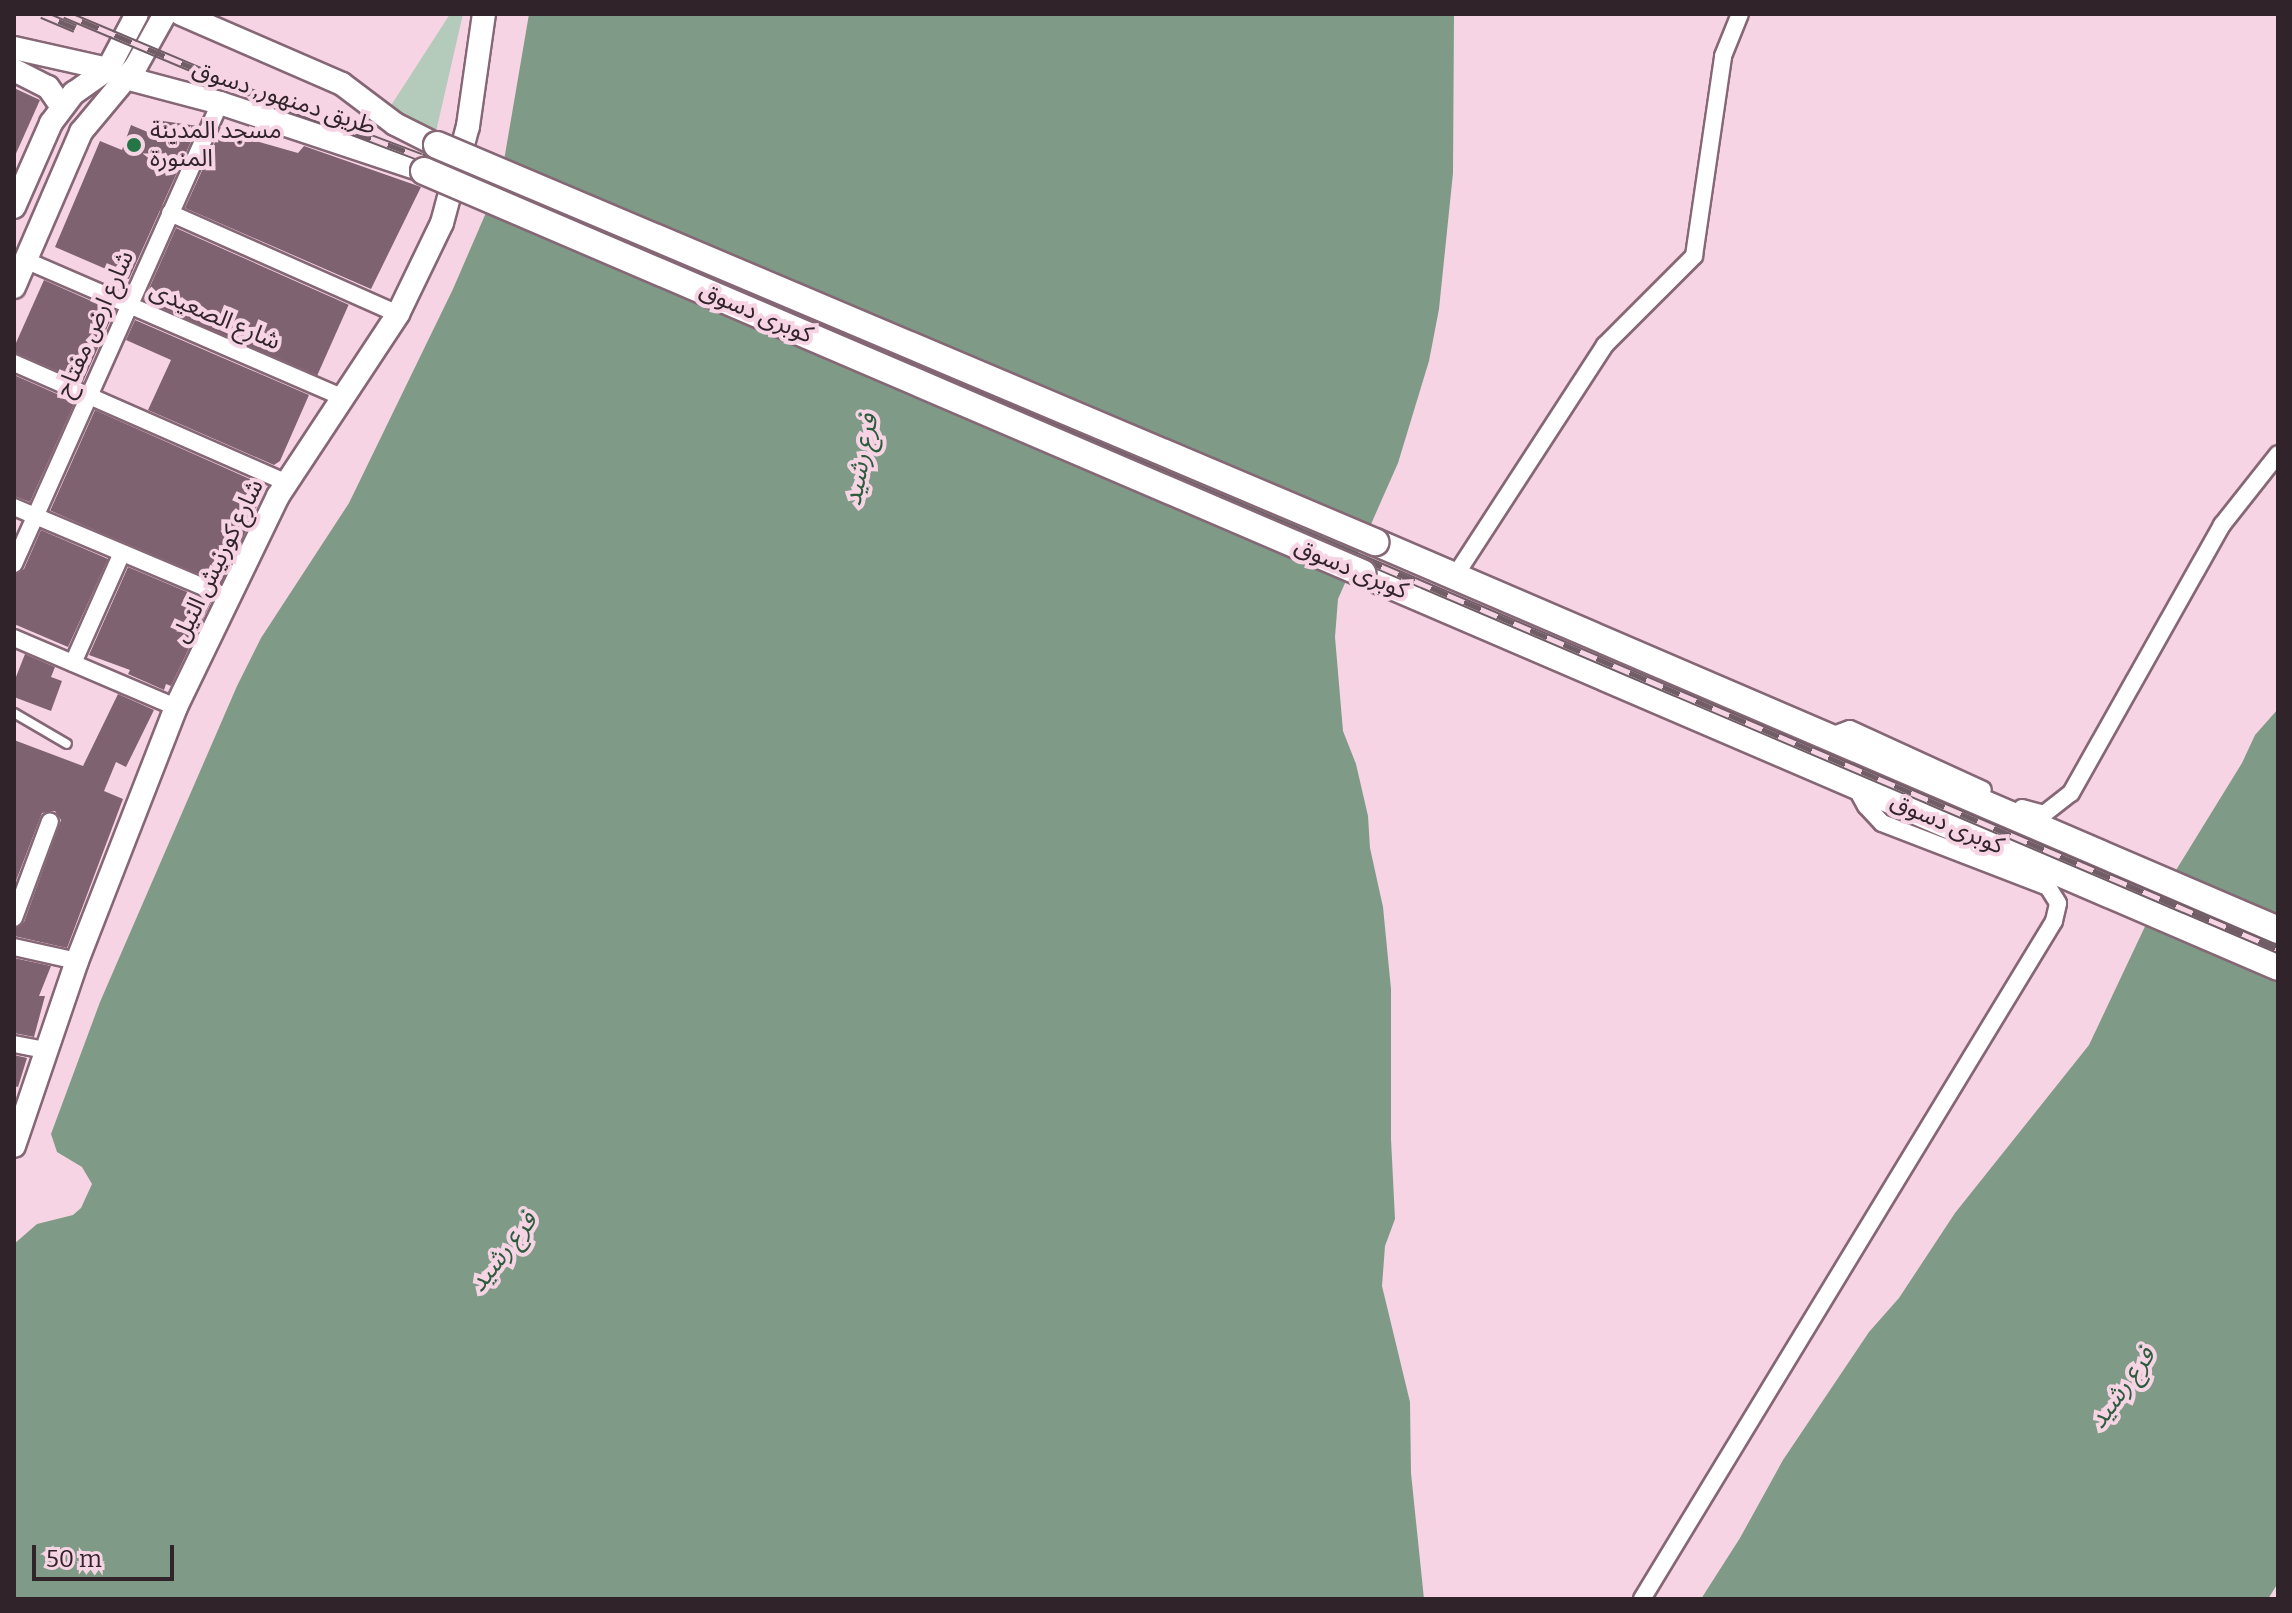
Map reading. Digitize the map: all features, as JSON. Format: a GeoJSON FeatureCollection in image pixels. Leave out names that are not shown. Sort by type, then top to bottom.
{"type":"FeatureCollection","features":[{"type":"Feature","properties":{"kind":"highway","name":"كوبرى دسوق"},"geometry":{"type":"LineString","coordinates":[[437,145],[1455,576],[2278,930]]}},
{"type":"Feature","properties":{"kind":"highway","name":"كوبرى دسوق"},"geometry":{"type":"LineString","coordinates":[[424,171],[2278,967]]}},
{"type":"Feature","properties":{"kind":"main road"},"geometry":{"type":"LineString","coordinates":[[117,73],[137,14]]}},
{"type":"Feature","properties":{"kind":"main road"},"geometry":{"type":"LineString","coordinates":[[14,287],[81,132],[117,73],[165,14]]}},
{"type":"Feature","properties":{"kind":"main road","name":"طريق دمنهور, دسوق"},"geometry":{"type":"LineString","coordinates":[[181,14],[342,84],[395,124],[437,145]]}},
{"type":"Feature","properties":{"kind":"main road","name":"شارع كورنيش النيل"},"geometry":{"type":"LineString","coordinates":[[14,1146],[77,961],[176,707],[285,482],[398,314],[422,270],[458,175],[484,14]]}},
{"type":"Feature","properties":{"kind":"main road","name":"طريق دمنهور, دسوق"},"geometry":{"type":"LineString","coordinates":[[14,48],[117,73],[220,103],[424,171]]}},
{"type":"Feature","properties":{"kind":"main road"},"geometry":{"type":"LineString","coordinates":[[14,70],[48,87],[62,107]]}},
{"type":"Feature","properties":{"kind":"main road"},"geometry":{"type":"LineString","coordinates":[[14,207],[43,139],[62,107],[87,80],[117,73]]}},
{"type":"Feature","properties":{"kind":"street"},"geometry":{"type":"LineString","coordinates":[[1455,576],[1605,345],[1694,256],[1723,56],[1740,14]]}},
{"type":"Feature","properties":{"kind":"street","name":"شارع ارض مفتاح"},"geometry":{"type":"LineString","coordinates":[[14,564],[220,103]]}},
{"type":"Feature","properties":{"kind":"street"},"geometry":{"type":"LineString","coordinates":[[170,213],[398,314]]}},
{"type":"Feature","properties":{"kind":"street","name":"شارع الصعيدى"},"geometry":{"type":"LineString","coordinates":[[25,260],[342,397]]}},
{"type":"Feature","properties":{"kind":"street"},"geometry":{"type":"LineString","coordinates":[[14,363],[285,482]]}},
{"type":"Feature","properties":{"kind":"street"},"geometry":{"type":"LineString","coordinates":[[1828,737],[1850,729],[2022,808],[2036,813],[2050,812],[2071,793],[2222,525],[2278,454]]}},
{"type":"Feature","properties":{"kind":"street"},"geometry":{"type":"LineString","coordinates":[[14,507],[229,598]]}},
{"type":"Feature","properties":{"kind":"street"},"geometry":{"type":"LineString","coordinates":[[73,663],[122,553]]}},
{"type":"Feature","properties":{"kind":"street"},"geometry":{"type":"LineString","coordinates":[[14,638],[176,707]]}},
{"type":"Feature","properties":{"kind":"street"},"geometry":{"type":"LineString","coordinates":[[1642,1599],[2054,921],[2058,903],[2048,887],[1882,823],[1866,806],[1853,783]]}},
{"type":"Feature","properties":{"kind":"street"},"geometry":{"type":"LineString","coordinates":[[14,918],[50,821]]}},
{"type":"Feature","properties":{"kind":"street"},"geometry":{"type":"LineString","coordinates":[[14,947],[77,961]]}},
{"type":"Feature","properties":{"kind":"street"},"geometry":{"type":"LineString","coordinates":[[14,1044],[45,1050]]}},
{"type":"Feature","properties":{"kind":"lane"},"geometry":{"type":"LineString","coordinates":[[14,713],[67,744]]}},
{"type":"Feature","properties":{"kind":"shaded area"},"geometry":{"type":"Polygon","coordinates":[[[450,14],[463,14],[435,136],[390,107],[450,14]]]}},
{"type":"Feature","properties":{"kind":"water","name":"فرع رشيد"},"geometry":{"type":"Polygon","coordinates":[[[529,14],[1454,14],[1453,173],[1439,309],[1429,361],[1398,463],[1338,599],[1335,637],[1343,731],[1356,764],[1368,816],[1370,848],[1383,907],[1391,989],[1391,1139],[1395,1219],[1385,1246],[1382,1286],[1410,1402],[1411,1473],[1424,1599],[14,1599],[14,1244],[37,1224],[73,1215],[81,1208],[92,1184],[82,1167],[57,1152],[51,1134],[100,1002],[237,686],[261,638],[349,503],[453,289],[501,178],[529,14]]]}},
{"type":"Feature","properties":{"kind":"water","name":"فرع رشيد"},"geometry":{"type":"Polygon","coordinates":[[[2278,709],[2278,1583],[2268,1599],[1701,1599],[1740,1538],[1783,1460],[1869,1332],[1899,1298],[1955,1213],[2089,1045],[2157,901],[2242,763],[2255,735],[2278,709]]]}},
{"type":"Feature","properties":{"kind":"building"},"geometry":{"type":"Polygon","coordinates":[[[14,88],[40,100],[14,158],[14,88]]]}},
{"type":"Feature","properties":{"kind":"building"},"geometry":{"type":"Polygon","coordinates":[[[156,120],[198,126],[129,279],[55,247],[100,141],[122,150],[131,125],[150,133],[156,120]]]}},
{"type":"Feature","properties":{"kind":"building"},"geometry":{"type":"Polygon","coordinates":[[[220,131],[298,153],[304,146],[421,187],[371,289],[185,208],[220,131]]]}},
{"type":"Feature","properties":{"kind":"building"},"geometry":{"type":"Polygon","coordinates":[[[176,228],[349,305],[317,377],[144,300],[176,228]]]}},
{"type":"Feature","properties":{"kind":"building"},"geometry":{"type":"Polygon","coordinates":[[[44,280],[114,311],[83,383],[14,352],[44,280]]]}},
{"type":"Feature","properties":{"kind":"building"},"geometry":{"type":"Polygon","coordinates":[[[135,320],[309,395],[280,461],[274,465],[148,410],[171,360],[126,340],[135,320]]]}},
{"type":"Feature","properties":{"kind":"building"},"geometry":{"type":"Polygon","coordinates":[[[14,375],[75,402],[30,502],[14,496],[14,375]]]}},
{"type":"Feature","properties":{"kind":"building"},"geometry":{"type":"Polygon","coordinates":[[[95,410],[266,486],[221,587],[50,510],[95,410]]]}},
{"type":"Feature","properties":{"kind":"building"},"geometry":{"type":"Polygon","coordinates":[[[41,530],[108,559],[68,647],[14,624],[14,575],[24,569],[41,530]]]}},
{"type":"Feature","properties":{"kind":"building"},"geometry":{"type":"Polygon","coordinates":[[[128,567],[211,602],[171,686],[166,684],[164,690],[128,674],[130,670],[89,655],[128,567]]]}},
{"type":"Feature","properties":{"kind":"building"},"geometry":{"type":"Polygon","coordinates":[[[25,654],[55,667],[51,677],[62,681],[51,711],[14,697],[14,682],[25,654]]]}},
{"type":"Feature","properties":{"kind":"building"},"geometry":{"type":"Polygon","coordinates":[[[118,694],[154,710],[126,767],[116,762],[104,791],[123,799],[67,948],[14,936],[14,929],[24,922],[61,820],[55,811],[42,813],[14,886],[14,740],[83,766],[118,694]]]}},
{"type":"Feature","properties":{"kind":"building"},"geometry":{"type":"Polygon","coordinates":[[[14,958],[51,966],[39,996],[45,996],[34,1037],[14,1033],[14,958]]]}},
{"type":"Feature","properties":{"kind":"building"},"geometry":{"type":"Polygon","coordinates":[[[14,1055],[27,1058],[18,1087],[14,1086],[14,1055]]]}},
{"type":"Feature","properties":{"kind":"railway"},"geometry":{"type":"LineString","coordinates":[[42,14],[75,28]]}},
{"type":"Feature","properties":{"kind":"railway"},"geometry":{"type":"LineString","coordinates":[[65,14],[270,100],[421,157],[2278,949]]}},
{"type":"Feature","properties":{"kind":"place","name":"مسجد المدينة المنورة"},"geometry":{"type":"Point","coordinates":[134,145]}}]}
